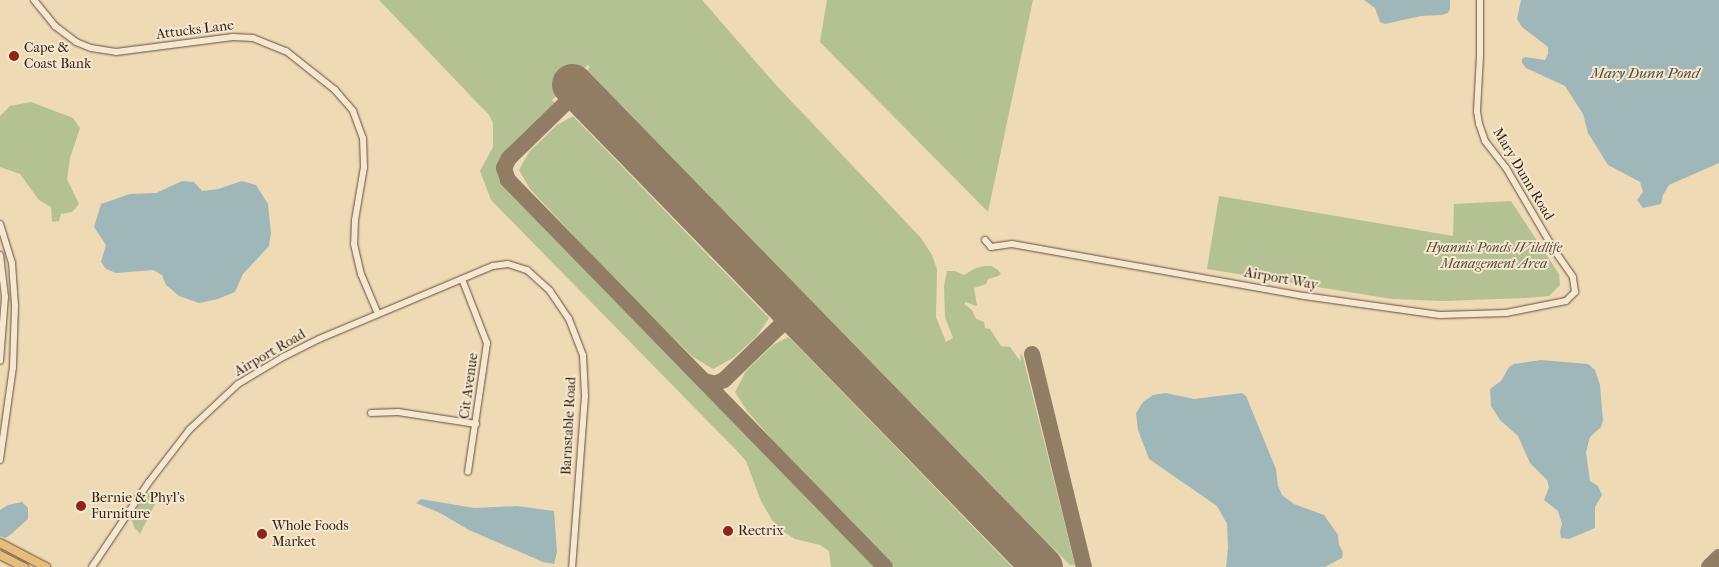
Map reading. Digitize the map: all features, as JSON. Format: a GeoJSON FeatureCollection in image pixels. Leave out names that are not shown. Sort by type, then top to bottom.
{"type":"FeatureCollection","features":[{"type":"Feature","properties":{"kind":"main road"},"geometry":{"type":"LineString","coordinates":[[0,543],[46,567]]}},
{"type":"Feature","properties":{"kind":"main road"},"geometry":{"type":"LineString","coordinates":[[0,555],[24,567]]}},
{"type":"Feature","properties":{"kind":"street","name":"Attucks Lane"},"geometry":{"type":"LineString","coordinates":[[34,0],[55,26],[76,42],[91,48],[122,52],[224,38],[253,38],[286,51],[335,90],[353,111],[363,138],[364,167],[355,220],[354,244],[361,274],[378,314]]}},
{"type":"Feature","properties":{"kind":"street","name":"Mary Dunn Road"},"geometry":{"type":"LineString","coordinates":[[1480,0],[1480,56],[1477,111],[1480,127],[1485,141],[1506,168],[1553,248],[1573,277],[1574,292]]}},
{"type":"Feature","properties":{"kind":"street"},"geometry":{"type":"LineString","coordinates":[[0,224],[12,263],[15,306],[15,352],[0,460]]}},
{"type":"Feature","properties":{"kind":"street","name":"Airport Way"},"geometry":{"type":"LineString","coordinates":[[985,240],[991,247],[1012,244],[1304,296],[1440,315],[1515,311],[1566,301],[1574,292]]}},
{"type":"Feature","properties":{"kind":"street"},"geometry":{"type":"LineString","coordinates":[[0,255],[5,297],[0,361]]}},
{"type":"Feature","properties":{"kind":"street","name":"Airport Road"},"geometry":{"type":"LineString","coordinates":[[92,567],[175,447],[201,417],[252,374],[286,354],[501,264],[517,265],[531,272]]}},
{"type":"Feature","properties":{"kind":"street","name":"Barnstable Road"},"geometry":{"type":"LineString","coordinates":[[531,272],[550,291],[570,318],[585,368],[585,396],[572,567]]}},
{"type":"Feature","properties":{"kind":"street","name":"Cit Avenue"},"geometry":{"type":"LineString","coordinates":[[462,279],[487,343],[468,472]]}},
{"type":"Feature","properties":{"kind":"street"},"geometry":{"type":"LineString","coordinates":[[371,413],[398,412],[476,424]]}},
{"type":"Feature","properties":{"kind":"green space"},"geometry":{"type":"Polygon","coordinates":[[[379,0],[702,0],[775,84],[921,238],[932,255],[937,269],[936,317],[946,342],[953,338],[945,317],[944,286],[947,271],[955,271],[964,275],[976,268],[992,266],[1001,274],[988,279],[986,284],[974,288],[977,305],[966,302],[964,304],[972,310],[976,319],[984,322],[985,328],[990,329],[1001,346],[1010,347],[1021,362],[1020,353],[1023,357],[1075,565],[1070,565],[1033,528],[587,70],[590,67],[588,65],[580,73],[581,75],[552,100],[555,103],[503,154],[497,166],[499,180],[875,567],[831,567],[829,551],[820,545],[795,539],[784,532],[772,520],[761,501],[746,461],[739,453],[491,200],[480,171],[493,147],[493,123],[489,115],[379,0]]]}},
{"type":"Feature","properties":{"kind":"green space"},"geometry":{"type":"Polygon","coordinates":[[[827,0],[1033,0],[988,212],[820,42],[827,0]]]}},
{"type":"Feature","properties":{"kind":"green space"},"geometry":{"type":"Polygon","coordinates":[[[31,102],[73,118],[80,128],[70,158],[67,179],[79,204],[72,212],[61,214],[59,221],[52,222],[51,207],[39,200],[20,174],[0,167],[0,116],[10,106],[31,102]]]}},
{"type":"Feature","properties":{"kind":"green space"},"geometry":{"type":"Polygon","coordinates":[[[573,116],[769,318],[757,336],[733,358],[713,369],[693,357],[614,279],[530,189],[519,170],[529,152],[557,125],[573,116]]]}},
{"type":"Feature","properties":{"kind":"green space","name":"Hyannis Ponds Wildlife Management Area"},"geometry":{"type":"Polygon","coordinates":[[[1219,196],[1453,236],[1454,204],[1511,201],[1559,274],[1560,285],[1549,296],[1526,298],[1443,301],[1392,299],[1207,269],[1219,196]]]}},
{"type":"Feature","properties":{"kind":"green space"},"geometry":{"type":"Polygon","coordinates":[[[788,337],[1012,567],[894,567],[784,453],[747,411],[735,392],[746,371],[773,345],[788,337]]]}},
{"type":"Feature","properties":{"kind":"green space"},"geometry":{"type":"Polygon","coordinates":[[[148,492],[161,492],[140,534],[134,527],[131,518],[148,492]]]}},
{"type":"Feature","properties":{"kind":"water"},"geometry":{"type":"Polygon","coordinates":[[[1364,0],[1450,0],[1450,9],[1448,13],[1442,15],[1421,16],[1385,24],[1380,22],[1375,8],[1364,0]]]}},
{"type":"Feature","properties":{"kind":"water","name":"Mary Dunn Pond"},"geometry":{"type":"Polygon","coordinates":[[[1521,0],[1719,0],[1719,163],[1669,185],[1663,195],[1661,204],[1643,208],[1637,200],[1643,192],[1640,182],[1608,165],[1588,133],[1583,114],[1565,86],[1526,68],[1522,63],[1522,59],[1525,57],[1545,60],[1548,54],[1548,47],[1522,27],[1517,19],[1521,0]]]}},
{"type":"Feature","properties":{"kind":"water"},"geometry":{"type":"Polygon","coordinates":[[[182,181],[194,182],[202,191],[218,189],[242,181],[256,185],[268,204],[271,233],[269,246],[243,274],[235,292],[218,299],[199,303],[179,296],[166,285],[162,275],[153,270],[116,273],[106,269],[101,262],[106,245],[94,227],[101,204],[130,194],[156,193],[182,181]]]}},
{"type":"Feature","properties":{"kind":"water"},"geometry":{"type":"Polygon","coordinates":[[[1541,360],[1588,364],[1595,370],[1600,385],[1603,421],[1601,427],[1590,437],[1586,452],[1590,481],[1598,486],[1602,495],[1595,507],[1595,528],[1569,539],[1561,538],[1562,524],[1558,511],[1544,500],[1549,487],[1547,480],[1530,463],[1518,436],[1500,420],[1491,406],[1490,389],[1501,381],[1509,367],[1514,364],[1541,360]]]}},
{"type":"Feature","properties":{"kind":"water"},"geometry":{"type":"Polygon","coordinates":[[[1166,393],[1194,399],[1242,393],[1246,396],[1276,469],[1278,486],[1282,495],[1294,504],[1324,515],[1338,535],[1339,545],[1343,552],[1342,558],[1325,567],[1226,567],[1228,548],[1227,524],[1217,506],[1149,459],[1138,430],[1136,413],[1143,402],[1153,395],[1166,393]]]}},
{"type":"Feature","properties":{"kind":"water"},"geometry":{"type":"Polygon","coordinates":[[[421,499],[474,508],[517,506],[554,511],[557,552],[554,564],[543,562],[469,530],[440,513],[416,503],[421,499]]]}},
{"type":"Feature","properties":{"kind":"water"},"geometry":{"type":"Polygon","coordinates":[[[22,502],[28,508],[28,519],[9,536],[5,538],[0,536],[0,510],[8,505],[22,502]]]}},
{"type":"Feature","properties":{"kind":"taxiway"},"geometry":{"type":"LineString","coordinates":[[578,91],[509,158],[504,168],[508,180],[885,567]]}},
{"type":"Feature","properties":{"kind":"taxiway"},"geometry":{"type":"LineString","coordinates":[[704,381],[715,384],[724,380],[783,323],[786,314],[782,300]]}},
{"type":"Feature","properties":{"kind":"taxiway"},"geometry":{"type":"LineString","coordinates":[[783,323],[796,321],[807,325]]}},
{"type":"Feature","properties":{"kind":"taxiway"},"geometry":{"type":"LineString","coordinates":[[1032,354],[1084,567]]}},
{"type":"Feature","properties":{"kind":"taxiway"},"geometry":{"type":"LineString","coordinates":[[1709,567],[1719,557]]}},
{"type":"Feature","properties":{"kind":"runway"},"geometry":{"type":"LineString","coordinates":[[572,84],[1042,567]]}},
{"type":"Feature","properties":{"kind":"place","name":"Cape & Coast Bank"},"geometry":{"type":"Point","coordinates":[14,56]}},
{"type":"Feature","properties":{"kind":"place","name":"Bernie & Phyl's Furniture"},"geometry":{"type":"Point","coordinates":[81,506]}},
{"type":"Feature","properties":{"kind":"place","name":"Rectrix"},"geometry":{"type":"Point","coordinates":[728,531]}},
{"type":"Feature","properties":{"kind":"place","name":"Whole Foods Market"},"geometry":{"type":"Point","coordinates":[262,534]}}]}
